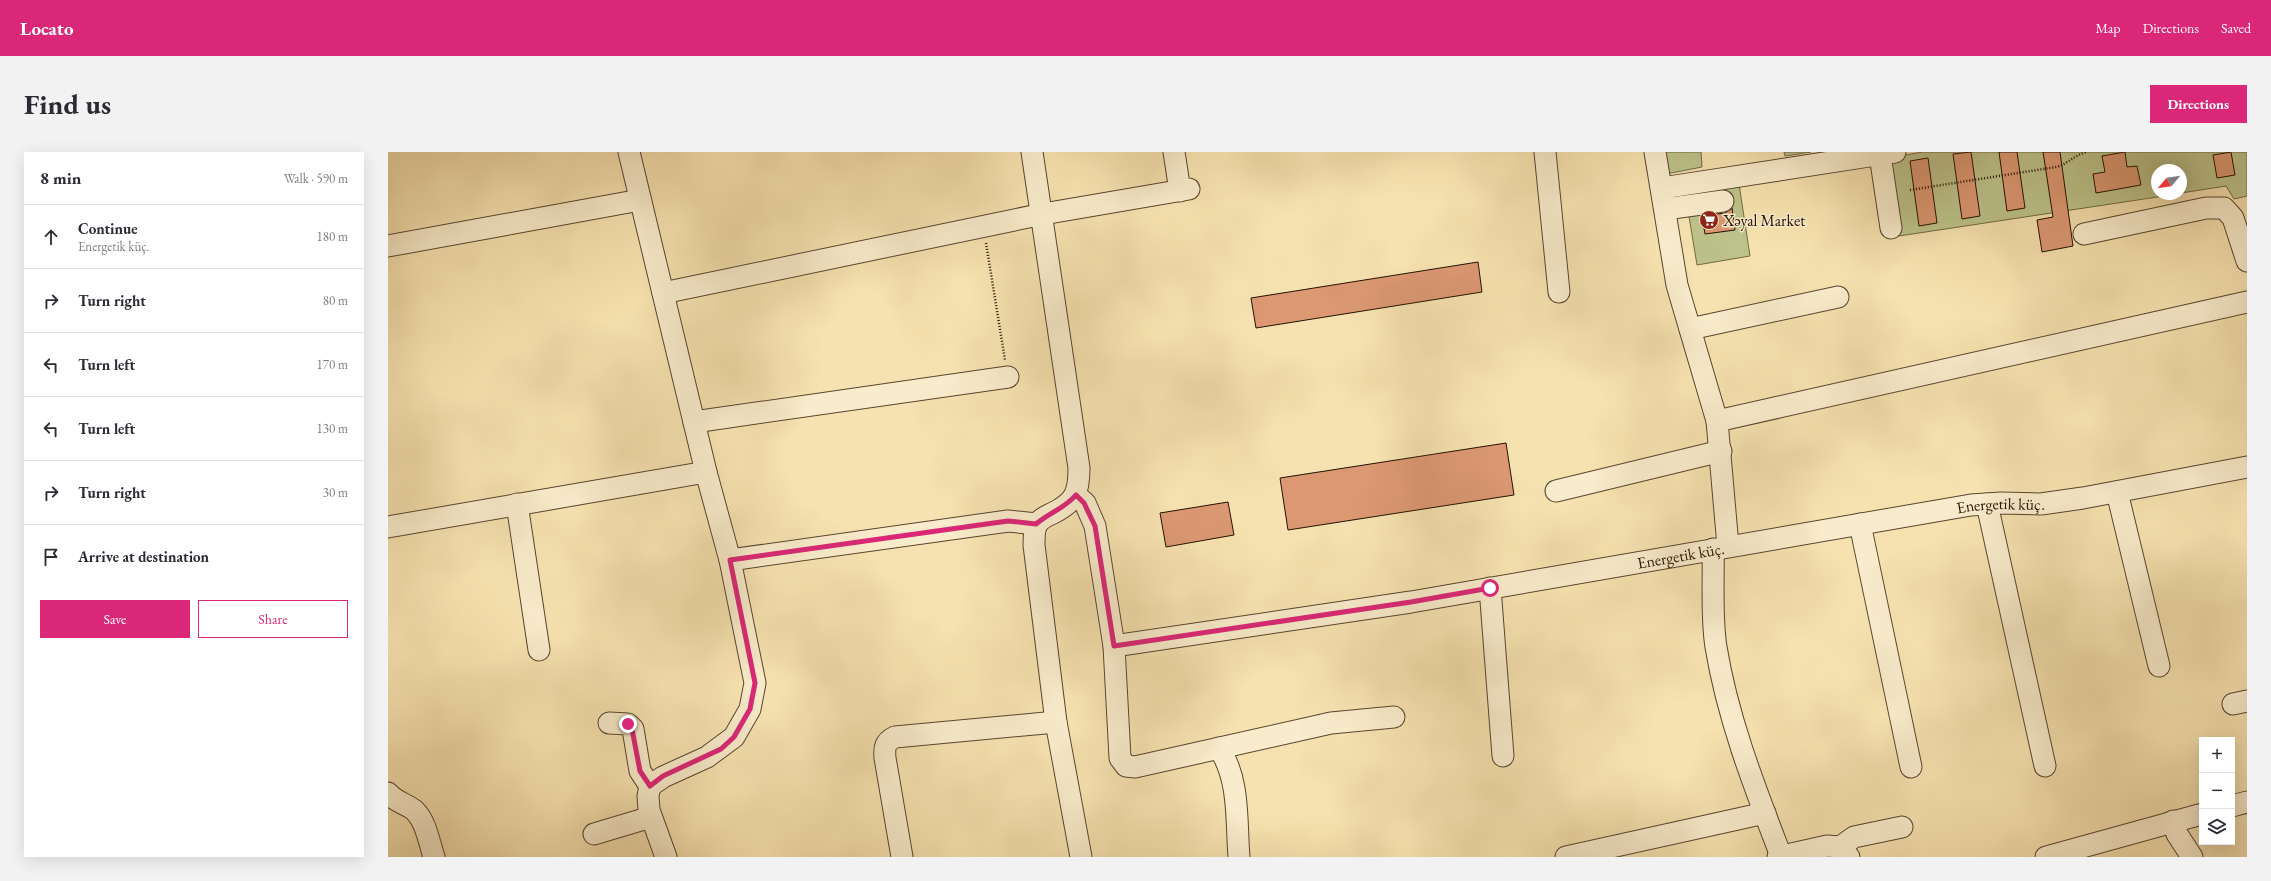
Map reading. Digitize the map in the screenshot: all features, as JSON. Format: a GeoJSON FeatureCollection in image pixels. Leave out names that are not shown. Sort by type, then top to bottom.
{"type":"FeatureCollection","features":[{"type":"Feature","properties":{"kind":"street"},"geometry":{"type":"LineString","coordinates":[[629,152],[706,472],[730,560],[755,683],[750,709],[734,737],[721,749],[663,776],[650,786],[648,796],[651,817],[666,857]]}},
{"type":"Feature","properties":{"kind":"street"},"geometry":{"type":"LineString","coordinates":[[1032,152],[1043,214],[1079,468],[1079,483],[1076,495],[1069,503],[1044,517],[1036,524],[1034,545],[1056,722],[1081,857]]}},
{"type":"Feature","properties":{"kind":"street"},"geometry":{"type":"LineString","coordinates":[[664,293],[1043,214],[1184,190],[1174,152]]}},
{"type":"Feature","properties":{"kind":"street"},"geometry":{"type":"LineString","coordinates":[[1545,152],[1559,292]]}},
{"type":"Feature","properties":{"kind":"street"},"geometry":{"type":"LineString","coordinates":[[1655,152],[1677,285],[1717,421],[1721,451],[1720,548],[1716,645],[1726,695],[1738,740],[1765,813],[1779,857],[1828,846],[1844,852],[1846,840],[1902,827]]}},
{"type":"Feature","properties":{"kind":"street"},"geometry":{"type":"LineString","coordinates":[[1662,188],[1888,153],[1891,228]]}},
{"type":"Feature","properties":{"kind":"street"},"geometry":{"type":"LineString","coordinates":[[388,246],[640,200]]}},
{"type":"Feature","properties":{"kind":"street"},"geometry":{"type":"LineString","coordinates":[[1665,209],[1723,201]]}},
{"type":"Feature","properties":{"kind":"street"},"geometry":{"type":"LineString","coordinates":[[2084,234],[2206,208],[2224,208],[2233,218],[2247,261]]}},
{"type":"Feature","properties":{"kind":"street"},"geometry":{"type":"LineString","coordinates":[[1690,330],[1838,297]]}},
{"type":"Feature","properties":{"kind":"street"},"geometry":{"type":"LineString","coordinates":[[1717,421],[2247,302]]}},
{"type":"Feature","properties":{"kind":"street"},"geometry":{"type":"LineString","coordinates":[[694,422],[1008,377]]}},
{"type":"Feature","properties":{"kind":"street"},"geometry":{"type":"LineString","coordinates":[[1556,491],[1721,451]]}},
{"type":"Feature","properties":{"kind":"street","name":"Energetik küç."},"geometry":{"type":"LineString","coordinates":[[1114,646],[1411,602],[1860,524],[1987,504],[2041,504],[2117,492],[2247,467]]}},
{"type":"Feature","properties":{"kind":"street"},"geometry":{"type":"LineString","coordinates":[[388,527],[706,472]]}},
{"type":"Feature","properties":{"kind":"street"},"geometry":{"type":"LineString","coordinates":[[2117,492],[2159,666]]}},
{"type":"Feature","properties":{"kind":"street"},"geometry":{"type":"LineString","coordinates":[[1076,495],[1084,503],[1095,526],[1114,646],[1120,758],[1126,766],[1135,767],[1331,724],[1394,717]]}},
{"type":"Feature","properties":{"kind":"street"},"geometry":{"type":"LineString","coordinates":[[517,504],[539,650]]}},
{"type":"Feature","properties":{"kind":"street"},"geometry":{"type":"LineString","coordinates":[[1987,504],[2045,766]]}},
{"type":"Feature","properties":{"kind":"street"},"geometry":{"type":"LineString","coordinates":[[730,560],[1008,521],[1036,524]]}},
{"type":"Feature","properties":{"kind":"street"},"geometry":{"type":"LineString","coordinates":[[1860,524],[1911,767]]}},
{"type":"Feature","properties":{"kind":"street"},"geometry":{"type":"LineString","coordinates":[[1490,588],[1503,756]]}},
{"type":"Feature","properties":{"kind":"street"},"geometry":{"type":"LineString","coordinates":[[902,857],[885,758],[884,747],[888,740],[895,737],[1056,722]]}},
{"type":"Feature","properties":{"kind":"street"},"geometry":{"type":"LineString","coordinates":[[609,723],[628,724],[632,729],[640,771],[650,786]]}},
{"type":"Feature","properties":{"kind":"street"},"geometry":{"type":"LineString","coordinates":[[1219,748],[1228,762],[1233,777],[1239,857]]}},
{"type":"Feature","properties":{"kind":"street"},"geometry":{"type":"LineString","coordinates":[[388,793],[395,801],[414,810],[422,821],[434,857]]}},
{"type":"Feature","properties":{"kind":"street"},"geometry":{"type":"LineString","coordinates":[[2235,805],[2247,802]]}},
{"type":"Feature","properties":{"kind":"street"},"geometry":{"type":"LineString","coordinates":[[1566,857],[1765,813]]}},
{"type":"Feature","properties":{"kind":"street"},"geometry":{"type":"LineString","coordinates":[[2046,857],[2199,815]]}},
{"type":"Feature","properties":{"kind":"street"},"geometry":{"type":"LineString","coordinates":[[594,834],[651,817]]}},
{"type":"Feature","properties":{"kind":"street"},"geometry":{"type":"LineString","coordinates":[[2173,821],[2177,834],[2192,857]]}},
{"type":"Feature","properties":{"kind":"path"},"geometry":{"type":"LineString","coordinates":[[1910,190],[2056,167],[2064,165],[2075,155],[2087,152]]}},
{"type":"Feature","properties":{"kind":"path"},"geometry":{"type":"LineString","coordinates":[[984,226],[1008,377]]}},
{"type":"Feature","properties":{"kind":"green space"},"geometry":{"type":"Polygon","coordinates":[[[1662,152],[1701,152],[1702,167],[1666,174],[1662,152]]]}},
{"type":"Feature","properties":{"kind":"green space"},"geometry":{"type":"Polygon","coordinates":[[[1784,152],[1811,152],[1785,156],[1784,152]]]}},
{"type":"Feature","properties":{"kind":"green space"},"geometry":{"type":"Polygon","coordinates":[[[1923,152],[2247,152],[2247,196],[2234,199],[2226,186],[2187,192],[2187,164],[2151,164],[2151,198],[1899,236],[1887,158],[1923,152]]]}},
{"type":"Feature","properties":{"kind":"green space"},"geometry":{"type":"Polygon","coordinates":[[[1739,184],[1750,256],[1697,265],[1685,192],[1739,184]]]}},
{"type":"Feature","properties":{"kind":"building"},"geometry":{"type":"Polygon","coordinates":[[[1971,152],[1980,216],[1962,219],[1953,154],[1971,152]]]}},
{"type":"Feature","properties":{"kind":"building"},"geometry":{"type":"Polygon","coordinates":[[[1999,152],[2017,152],[2025,208],[2007,211],[1999,152]]]}},
{"type":"Feature","properties":{"kind":"building"},"geometry":{"type":"Polygon","coordinates":[[[2043,152],[2060,152],[2073,246],[2042,252],[2037,220],[2053,217],[2043,152]]]}},
{"type":"Feature","properties":{"kind":"building"},"geometry":{"type":"Polygon","coordinates":[[[2125,152],[2127,167],[2137,166],[2141,185],[2096,193],[2093,174],[2105,172],[2102,156],[2125,152]]]}},
{"type":"Feature","properties":{"kind":"building"},"geometry":{"type":"Polygon","coordinates":[[[2231,152],[2235,175],[2217,178],[2213,155],[2231,152]]]}},
{"type":"Feature","properties":{"kind":"building"},"geometry":{"type":"Polygon","coordinates":[[[1928,158],[1937,223],[1919,226],[1910,161],[1928,158]]]}},
{"type":"Feature","properties":{"kind":"building"},"geometry":{"type":"Polygon","coordinates":[[[1732,208],[1735,230],[1705,234],[1702,216],[1725,213],[1732,208]]]}},
{"type":"Feature","properties":{"kind":"building"},"geometry":{"type":"Polygon","coordinates":[[[1478,262],[1482,292],[1256,328],[1251,298],[1478,262]]]}},
{"type":"Feature","properties":{"kind":"building"},"geometry":{"type":"Polygon","coordinates":[[[1506,443],[1514,495],[1288,530],[1280,478],[1506,443]]]}},
{"type":"Feature","properties":{"kind":"building"},"geometry":{"type":"Polygon","coordinates":[[[1228,502],[1234,535],[1166,547],[1160,513],[1228,502]]]}},
{"type":"Feature","properties":{"kind":"place","name":"Xəyal Market"},"geometry":{"type":"Point","coordinates":[1709,220]}},
{"type":"Feature","properties":{"kind":"route"},"geometry":{"type":"LineString","coordinates":[[628,724],[632,729],[640,771],[643,778],[650,786],[663,776],[707,757],[721,749],[734,737],[750,709],[755,683],[730,560],[1008,521],[1022,521],[1036,524],[1044,517],[1069,503],[1076,495],[1084,503],[1091,514],[1095,526],[1114,646],[1411,602],[1490,588]]}}]}
